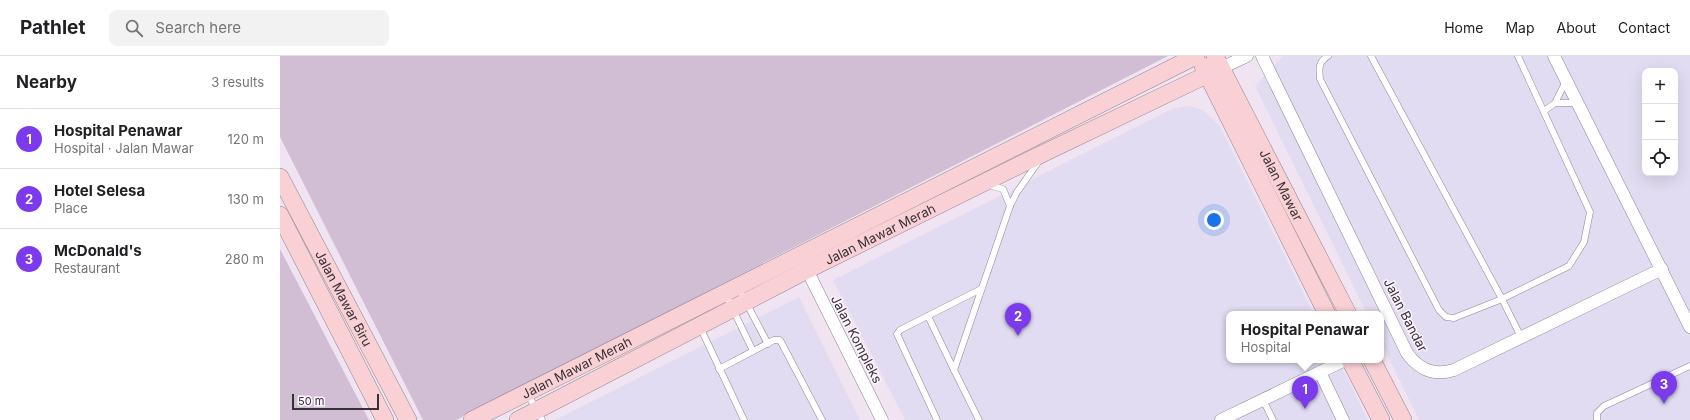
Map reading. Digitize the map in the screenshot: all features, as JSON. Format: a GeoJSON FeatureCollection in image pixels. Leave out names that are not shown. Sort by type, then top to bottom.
{"type":"FeatureCollection","features":[{"type":"Feature","properties":{"kind":"street","name":"Jalan Mawar"},"geometry":{"type":"LineString","coordinates":[[1197,56],[1215,67],[1346,311]]}},
{"type":"Feature","properties":{"kind":"street","name":"Jalan Mawar Merah"},"geometry":{"type":"LineString","coordinates":[[472,420],[1197,56]]}},
{"type":"Feature","properties":{"kind":"street","name":"Jalan Mawar Merah"},"geometry":{"type":"LineString","coordinates":[[518,420],[539,415],[807,270],[1215,67],[1247,56]]}},
{"type":"Feature","properties":{"kind":"street","name":"Jalan Bandar"},"geometry":{"type":"LineString","coordinates":[[1262,56],[1412,361],[1427,371],[1445,372],[1662,269]]}},
{"type":"Feature","properties":{"kind":"street"},"geometry":{"type":"LineString","coordinates":[[1554,56],[1690,327]]}},
{"type":"Feature","properties":{"kind":"street","name":"Jalan Mawar"},"geometry":{"type":"LineString","coordinates":[[1215,67],[1326,311]]}},
{"type":"Feature","properties":{"kind":"street","name":"Jalan Mawar Biru"},"geometry":{"type":"LineString","coordinates":[[280,177],[408,420]]}},
{"type":"Feature","properties":{"kind":"street","name":"Jalan Mawar Biru"},"geometry":{"type":"LineString","coordinates":[[280,215],[385,420]]}},
{"type":"Feature","properties":{"kind":"street","name":"Jalan Kompleks"},"geometry":{"type":"LineString","coordinates":[[807,270],[882,420]]}},
{"type":"Feature","properties":{"kind":"street"},"geometry":{"type":"LineString","coordinates":[[1221,420],[1339,363]]}},
{"type":"Feature","properties":{"kind":"street"},"geometry":{"type":"LineString","coordinates":[[1352,363],[1381,420]]}},
{"type":"Feature","properties":{"kind":"street"},"geometry":{"type":"LineString","coordinates":[[1374,363],[1403,420]]}},
{"type":"Feature","properties":{"kind":"street"},"geometry":{"type":"LineString","coordinates":[[1320,372],[1343,420]]}},
{"type":"Feature","properties":{"kind":"lane"},"geometry":{"type":"LineString","coordinates":[[1328,56],[1323,59],[1319,66],[1320,79],[1439,310],[1446,317],[1454,318],[1502,298],[1569,266],[1584,242],[1590,212],[1518,56]]}},
{"type":"Feature","properties":{"kind":"lane"},"geometry":{"type":"LineString","coordinates":[[1370,56],[1502,298],[1521,337]]}},
{"type":"Feature","properties":{"kind":"lane"},"geometry":{"type":"LineString","coordinates":[[1544,111],[1555,103],[1566,80]]}},
{"type":"Feature","properties":{"kind":"lane"},"geometry":{"type":"LineString","coordinates":[[1555,103],[1578,103]]}},
{"type":"Feature","properties":{"kind":"lane"},"geometry":{"type":"LineString","coordinates":[[954,370],[1010,206],[1017,192],[1046,152]]}},
{"type":"Feature","properties":{"kind":"lane"},"geometry":{"type":"LineString","coordinates":[[984,183],[1002,189],[1010,206]]}},
{"type":"Feature","properties":{"kind":"lane"},"geometry":{"type":"LineString","coordinates":[[937,420],[897,334],[900,330],[981,289]]}},
{"type":"Feature","properties":{"kind":"lane"},"geometry":{"type":"LineString","coordinates":[[732,290],[740,306],[768,344]]}},
{"type":"Feature","properties":{"kind":"lane"},"geometry":{"type":"LineString","coordinates":[[732,290],[740,306],[753,351]]}},
{"type":"Feature","properties":{"kind":"lane"},"geometry":{"type":"LineString","coordinates":[[928,316],[979,420]]}},
{"type":"Feature","properties":{"kind":"lane"},"geometry":{"type":"LineString","coordinates":[[700,327],[718,369],[744,420]]}},
{"type":"Feature","properties":{"kind":"lane"},"geometry":{"type":"LineString","coordinates":[[718,369],[777,339],[781,342],[822,420]]}},
{"type":"Feature","properties":{"kind":"lane"},"geometry":{"type":"LineString","coordinates":[[1597,420],[1597,413],[1604,406],[1690,366]]}},
{"type":"Feature","properties":{"kind":"lane"},"geometry":{"type":"LineString","coordinates":[[527,393],[539,415]]}},
{"type":"Feature","properties":{"kind":"lane"},"geometry":{"type":"LineString","coordinates":[[1263,400],[1273,420]]}},
{"type":"Feature","properties":{"kind":"shaded area"},"geometry":{"type":"Polygon","coordinates":[[[280,56],[1168,56],[456,420],[423,420],[280,137],[280,56]]]}},
{"type":"Feature","properties":{"kind":"shaded area"},"geometry":{"type":"Polygon","coordinates":[[[1283,56],[1690,56],[1690,420],[1419,420],[1384,348],[1384,311],[1366,311],[1255,86],[1283,56]]]}},
{"type":"Feature","properties":{"kind":"shaded area"},"geometry":{"type":"Polygon","coordinates":[[[1190,106],[1203,110],[1219,125],[1312,311],[1226,311],[1226,363],[1340,363],[1368,420],[905,420],[833,280],[1174,108],[1190,106]]]}},
{"type":"Feature","properties":{"kind":"shaded area"},"geometry":{"type":"Polygon","coordinates":[[[280,249],[369,420],[280,420],[280,249]]]}},
{"type":"Feature","properties":{"kind":"shaded area"},"geometry":{"type":"Polygon","coordinates":[[[799,297],[860,420],[555,420],[799,297]]]}},
{"type":"Feature","properties":{"kind":"place","name":"Hotel Selesa"},"geometry":{"type":"Point","coordinates":[1018,336]}},
{"type":"Feature","properties":{"kind":"place","name":"McDonald's"},"geometry":{"type":"Point","coordinates":[1664,404]}},
{"type":"Feature","properties":{"kind":"place","name":"Hospital Penawar"},"geometry":{"type":"Point","coordinates":[1305,409]}}]}
